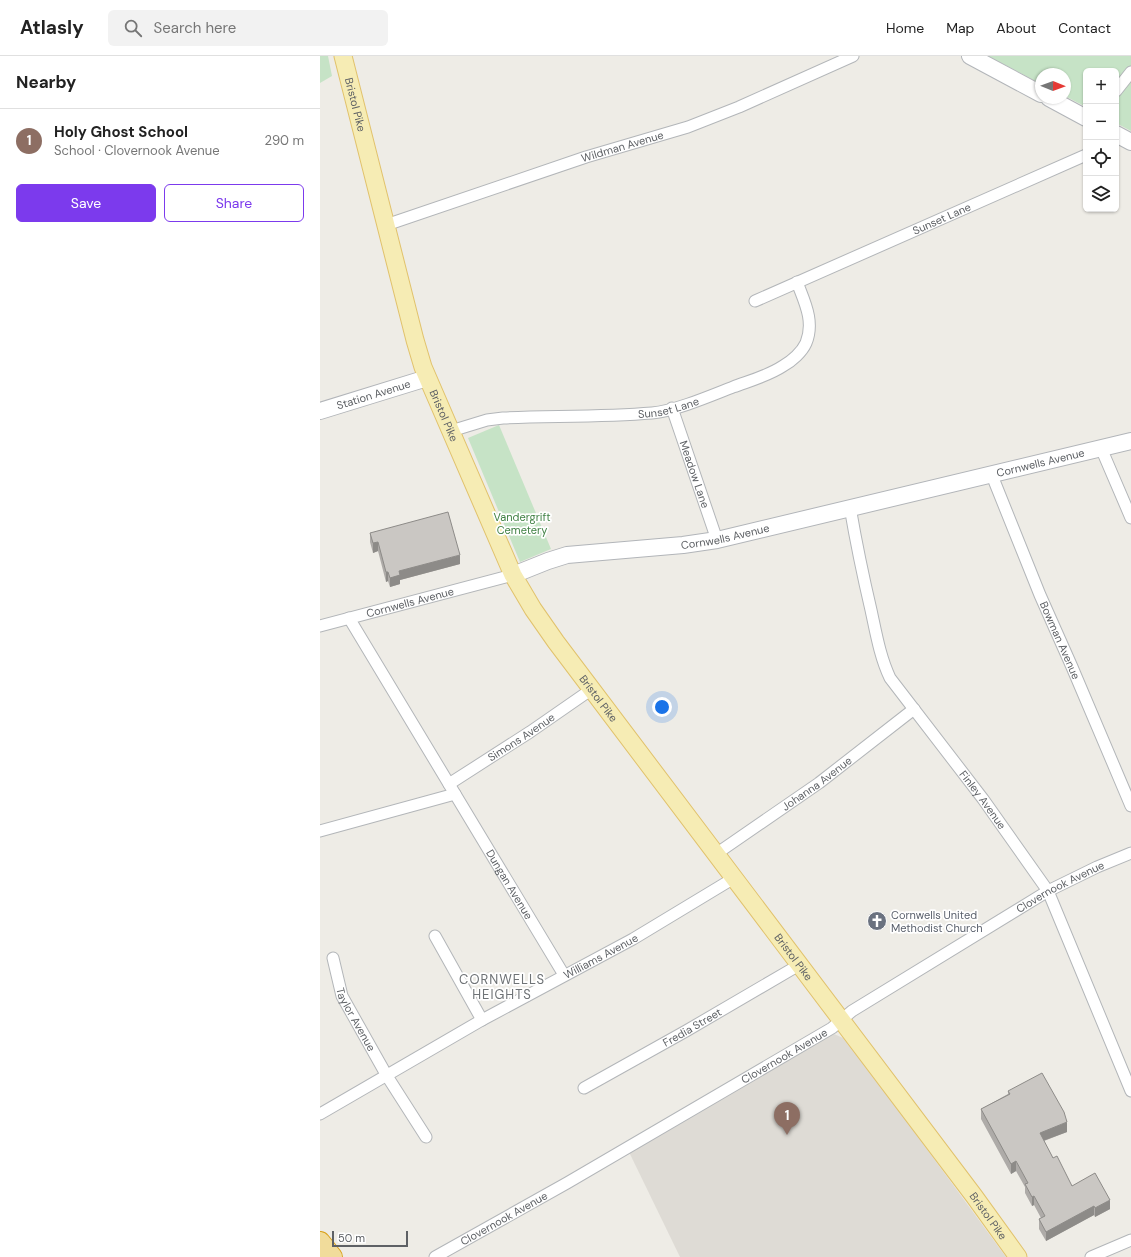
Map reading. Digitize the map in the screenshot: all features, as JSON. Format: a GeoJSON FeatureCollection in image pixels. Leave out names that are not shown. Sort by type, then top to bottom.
{"type":"FeatureCollection","features":[{"type":"Feature","properties":{"kind":"highway"},"geometry":{"type":"LineString","coordinates":[[320,1242],[332,1257]]}},
{"type":"Feature","properties":{"kind":"main road","name":"Bristol Pike"},"geometry":{"type":"LineString","coordinates":[[343,56],[415,340],[427,378],[513,575],[544,626],[993,1221],[1018,1257]]}},
{"type":"Feature","properties":{"kind":"street","name":"Wildman Avenue"},"geometry":{"type":"LineString","coordinates":[[386,225],[586,157],[688,127],[739,107],[853,56]]}},
{"type":"Feature","properties":{"kind":"street"},"geometry":{"type":"LineString","coordinates":[[970,56],[1035,91]]}},
{"type":"Feature","properties":{"kind":"street"},"geometry":{"type":"LineString","coordinates":[[1119,88],[1131,72]]}},
{"type":"Feature","properties":{"kind":"street"},"geometry":{"type":"LineString","coordinates":[[1059,104],[1083,116]]}},
{"type":"Feature","properties":{"kind":"street","name":"Sunset Lane"},"geometry":{"type":"LineString","coordinates":[[755,301],[1083,155]]}},
{"type":"Feature","properties":{"kind":"street","name":"Sunset Lane"},"geometry":{"type":"LineString","coordinates":[[451,431],[495,418],[654,413],[770,373],[784,366],[794,358],[803,349],[806,343],[809,327],[807,306],[797,282]]}},
{"type":"Feature","properties":{"kind":"street","name":"Station Avenue"},"geometry":{"type":"LineString","coordinates":[[320,411],[427,378]]}},
{"type":"Feature","properties":{"kind":"street","name":"Meadow Lane"},"geometry":{"type":"LineString","coordinates":[[672,408],[717,540]]}},
{"type":"Feature","properties":{"kind":"street","name":"Cornwells Avenue"},"geometry":{"type":"LineString","coordinates":[[320,626],[513,575],[548,561],[567,556],[683,546],[717,540],[992,473],[1131,441]]}},
{"type":"Feature","properties":{"kind":"street"},"geometry":{"type":"LineString","coordinates":[[1101,448],[1131,518]]}},
{"type":"Feature","properties":{"kind":"street","name":"Bowman Avenue"},"geometry":{"type":"LineString","coordinates":[[992,473],[1040,595],[1131,806]]}},
{"type":"Feature","properties":{"kind":"street","name":"Finley Avenue"},"geometry":{"type":"LineString","coordinates":[[850,507],[860,562],[879,646],[890,678],[983,799],[1048,891],[1131,1091]]}},
{"type":"Feature","properties":{"kind":"street"},"geometry":{"type":"LineString","coordinates":[[349,618],[449,784]]}},
{"type":"Feature","properties":{"kind":"street","name":"Simons Avenue"},"geometry":{"type":"LineString","coordinates":[[449,784],[525,736],[592,689]]}},
{"type":"Feature","properties":{"kind":"street","name":"Johanna Avenue"},"geometry":{"type":"LineString","coordinates":[[716,854],[819,783],[914,709]]}},
{"type":"Feature","properties":{"kind":"street","name":"Dungan Avenue"},"geometry":{"type":"LineString","coordinates":[[449,784],[564,975]]}},
{"type":"Feature","properties":{"kind":"street"},"geometry":{"type":"LineString","coordinates":[[320,831],[455,794]]}},
{"type":"Feature","properties":{"kind":"street","name":"Clovernook Avenue"},"geometry":{"type":"LineString","coordinates":[[436,1257],[574,1179],[832,1028],[852,1010],[1048,891],[1097,867],[1131,853]]}},
{"type":"Feature","properties":{"kind":"street","name":"Williams Avenue"},"geometry":{"type":"LineString","coordinates":[[320,1114],[482,1020],[632,939],[734,878]]}},
{"type":"Feature","properties":{"kind":"street"},"geometry":{"type":"LineString","coordinates":[[435,936],[482,1020]]}},
{"type":"Feature","properties":{"kind":"street","name":"Taylor Avenue"},"geometry":{"type":"LineString","coordinates":[[333,958],[342,996],[387,1076],[426,1137]]}},
{"type":"Feature","properties":{"kind":"street","name":"Fredia Street"},"geometry":{"type":"LineString","coordinates":[[584,1088],[800,965]]}},
{"type":"Feature","properties":{"kind":"street"},"geometry":{"type":"LineString","coordinates":[[1091,1257],[1131,1240]]}},
{"type":"Feature","properties":{"kind":"shaded area"},"geometry":{"type":"Polygon","coordinates":[[[834,1034],[843,1038],[1006,1257],[680,1257],[629,1152],[827,1036],[834,1034]]]}},
{"type":"Feature","properties":{"kind":"green space"},"geometry":{"type":"Polygon","coordinates":[[[320,56],[328,56],[332,76],[320,83],[320,56]]]}},
{"type":"Feature","properties":{"kind":"green space"},"geometry":{"type":"Polygon","coordinates":[[[988,56],[1131,56],[1131,131],[1119,125],[1119,68],[1083,68],[1083,105],[1071,99],[1071,68],[1035,68],[1035,81],[988,56]]]}},
{"type":"Feature","properties":{"kind":"green space","name":"Vandergrift Cemetery"},"geometry":{"type":"Polygon","coordinates":[[[499,425],[551,549],[520,562],[468,438],[499,425]]]}},
{"type":"Feature","properties":{"kind":"building"},"geometry":{"type":"Polygon","coordinates":[[[448,512],[460,555],[399,571],[400,575],[390,578],[388,572],[386,572],[378,542],[373,543],[370,533],[448,512]]]}},
{"type":"Feature","properties":{"kind":"building"},"geometry":{"type":"Polygon","coordinates":[[[1042,1073],[1064,1112],[1067,1122],[1040,1133],[1053,1158],[1057,1156],[1072,1186],[1095,1173],[1110,1200],[1095,1208],[1094,1206],[1046,1232],[1039,1219],[1045,1216],[1034,1196],[1032,1197],[1025,1184],[1028,1183],[1016,1161],[1011,1164],[981,1109],[1010,1094],[1008,1091],[1042,1073]]]}},
{"type":"Feature","properties":{"kind":"place","name":"Cornwells United Methodist Church"},"geometry":{"type":"Point","coordinates":[877,921]}},
{"type":"Feature","properties":{"kind":"place","name":"Holy Ghost School"},"geometry":{"type":"Point","coordinates":[787,1135]}},
{"type":"Feature","properties":{"kind":"district","name":"CORNWELLS HEIGHTS"},"geometry":{"type":"Point","coordinates":[502,986]}}]}
